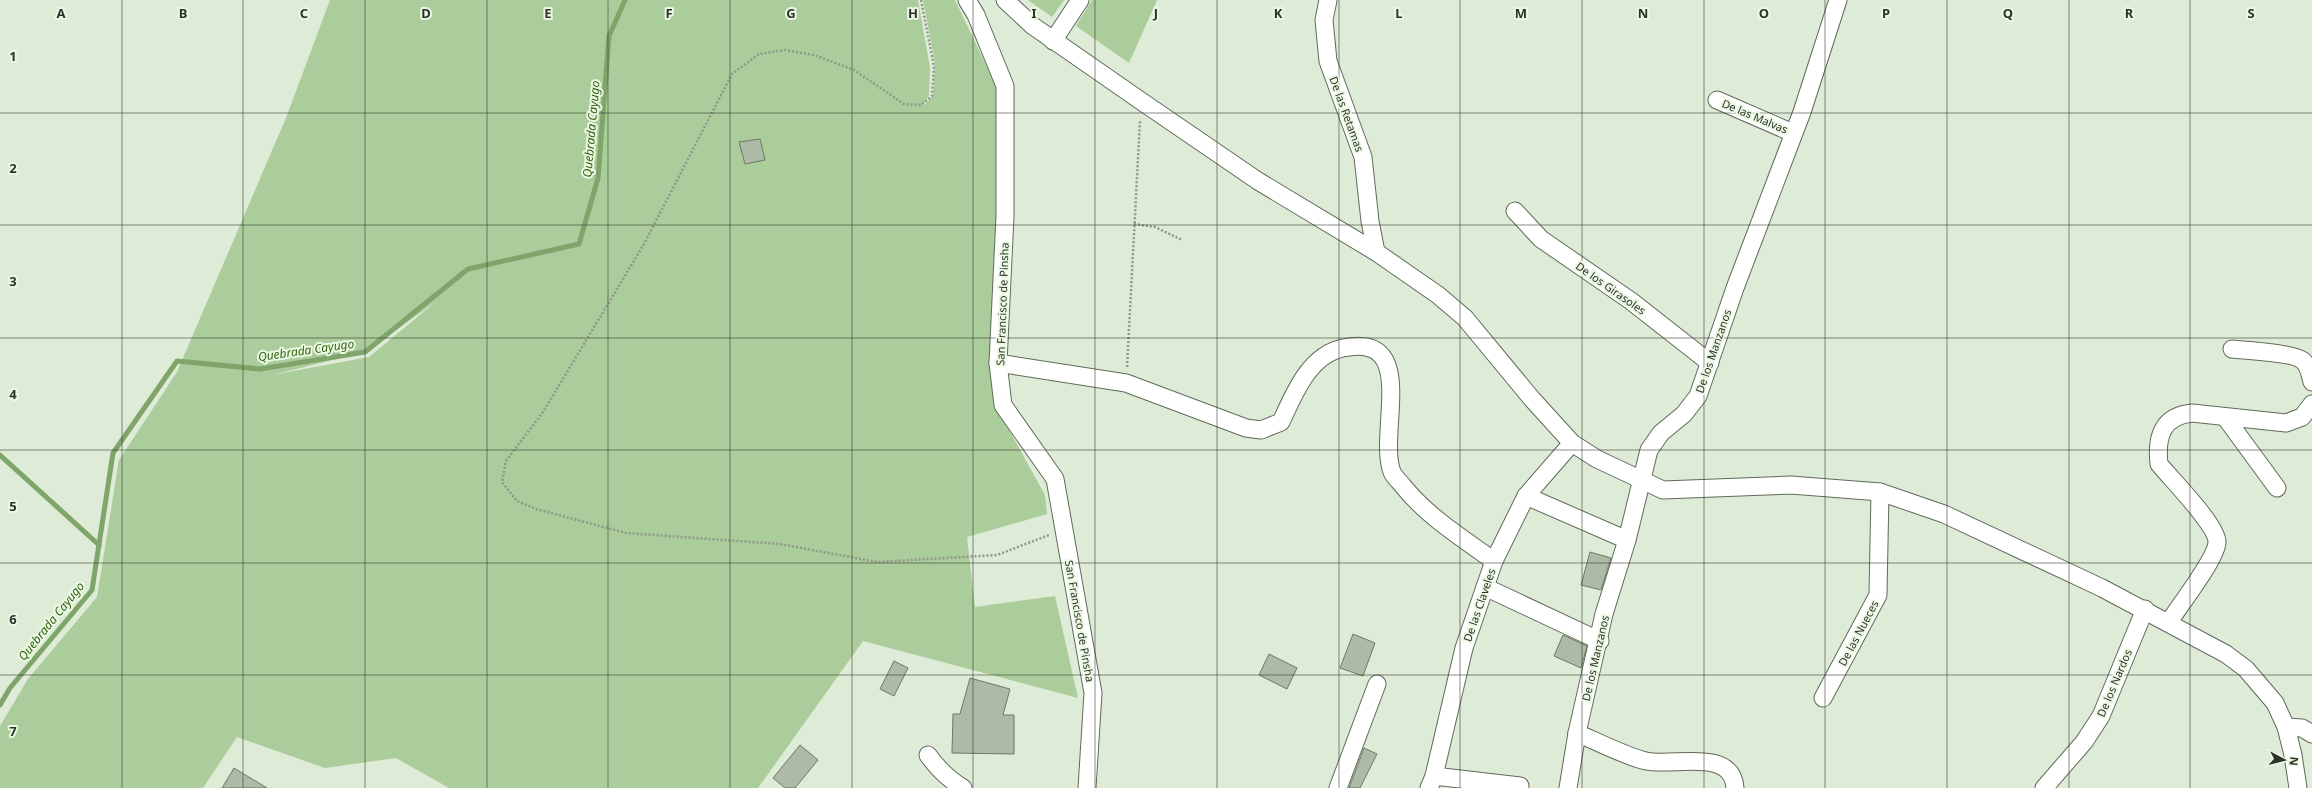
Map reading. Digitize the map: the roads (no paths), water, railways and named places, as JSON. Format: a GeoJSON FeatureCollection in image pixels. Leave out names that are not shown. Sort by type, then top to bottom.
{"type":"FeatureCollection","features":[{"type":"Feature","properties":{"kind":"street","name":"San Francisco de Pinsha"},"geometry":{"type":"LineString","coordinates":[[967,0],[976,15],[1005,86],[1005,216],[998,363],[1003,405],[1055,479],[1093,693],[1087,788]]}},
{"type":"Feature","properties":{"kind":"street"},"geometry":{"type":"LineString","coordinates":[[1005,0],[1033,26],[1141,102],[1258,181],[1409,273],[1465,318],[1532,399],[1572,443],[1597,459],[1663,490],[1791,485],[1880,492],[1944,514],[2145,609],[2226,654],[2246,669],[2275,703],[2286,727],[2293,755],[2298,788]]}},
{"type":"Feature","properties":{"kind":"street"},"geometry":{"type":"LineString","coordinates":[[1053,41],[1080,0]]}},
{"type":"Feature","properties":{"kind":"street","name":"De las Retamas"},"geometry":{"type":"LineString","coordinates":[[1328,0],[1324,20],[1328,61],[1363,157],[1370,221],[1376,252]]}},
{"type":"Feature","properties":{"kind":"street","name":"De los Manzanos"},"geometry":{"type":"LineString","coordinates":[[1568,788],[1578,733],[1600,641],[1604,614],[1626,540],[1649,450],[1661,433],[1684,414],[1698,396],[1735,288],[1793,133],[1838,0]]}},
{"type":"Feature","properties":{"kind":"street","name":"De las Malvas"},"geometry":{"type":"LineString","coordinates":[[1717,100],[1793,133]]}},
{"type":"Feature","properties":{"kind":"street","name":"De los Girasoles"},"geometry":{"type":"LineString","coordinates":[[1515,211],[1541,239],[1631,300],[1710,364]]}},
{"type":"Feature","properties":{"kind":"street"},"geometry":{"type":"LineString","coordinates":[[998,363],[1126,383],[1246,428],[1261,430],[1281,422],[1291,400],[1314,363],[1337,350],[1358,345],[1372,348],[1381,354],[1389,368],[1389,452],[1392,473],[1419,506],[1494,561]]}},
{"type":"Feature","properties":{"kind":"street"},"geometry":{"type":"LineString","coordinates":[[2232,349],[2285,355],[2302,360],[2309,368],[2312,382]]}},
{"type":"Feature","properties":{"kind":"street"},"geometry":{"type":"LineString","coordinates":[[2169,622],[2212,558],[2217,541],[2210,524],[2160,464],[2158,451],[2160,435],[2168,422],[2178,414],[2192,413],[2286,423],[2302,417],[2312,404]]}},
{"type":"Feature","properties":{"kind":"street"},"geometry":{"type":"LineString","coordinates":[[2224,417],[2277,488]]}},
{"type":"Feature","properties":{"kind":"street","name":"De las Claveles"},"geometry":{"type":"LineString","coordinates":[[1431,782],[1464,648],[1494,561],[1526,496],[1572,443]]}},
{"type":"Feature","properties":{"kind":"street","name":"De las Nueces"},"geometry":{"type":"LineString","coordinates":[[1823,698],[1878,595],[1880,492]]}},
{"type":"Feature","properties":{"kind":"street"},"geometry":{"type":"LineString","coordinates":[[1526,496],[1626,540]]}},
{"type":"Feature","properties":{"kind":"street"},"geometry":{"type":"LineString","coordinates":[[1485,588],[1600,641]]}},
{"type":"Feature","properties":{"kind":"street","name":"De los Nardos"},"geometry":{"type":"LineString","coordinates":[[2044,788],[2084,742],[2101,716],[2145,609]]}},
{"type":"Feature","properties":{"kind":"street"},"geometry":{"type":"LineString","coordinates":[[1338,788],[1377,684]]}},
{"type":"Feature","properties":{"kind":"street"},"geometry":{"type":"LineString","coordinates":[[2286,727],[2302,728],[2312,734]]}},
{"type":"Feature","properties":{"kind":"street"},"geometry":{"type":"LineString","coordinates":[[1578,733],[1646,761],[1717,763],[1728,769],[1734,778],[1735,788]]}},
{"type":"Feature","properties":{"kind":"street"},"geometry":{"type":"LineString","coordinates":[[928,755],[938,769],[952,782],[963,788]]}},
{"type":"Feature","properties":{"kind":"street"},"geometry":{"type":"LineString","coordinates":[[1431,782],[1520,786]]}},
{"type":"Feature","properties":{"kind":"waterway","name":"Quebrada Cayugo"},"geometry":{"type":"LineString","coordinates":[[0,705],[10,688],[92,590],[113,453],[177,361],[260,369],[365,352],[468,269],[579,244],[598,178],[609,36],[625,0]]}},
{"type":"Feature","properties":{"kind":"waterway"},"geometry":{"type":"LineString","coordinates":[[0,455],[99,545]]}}]}
